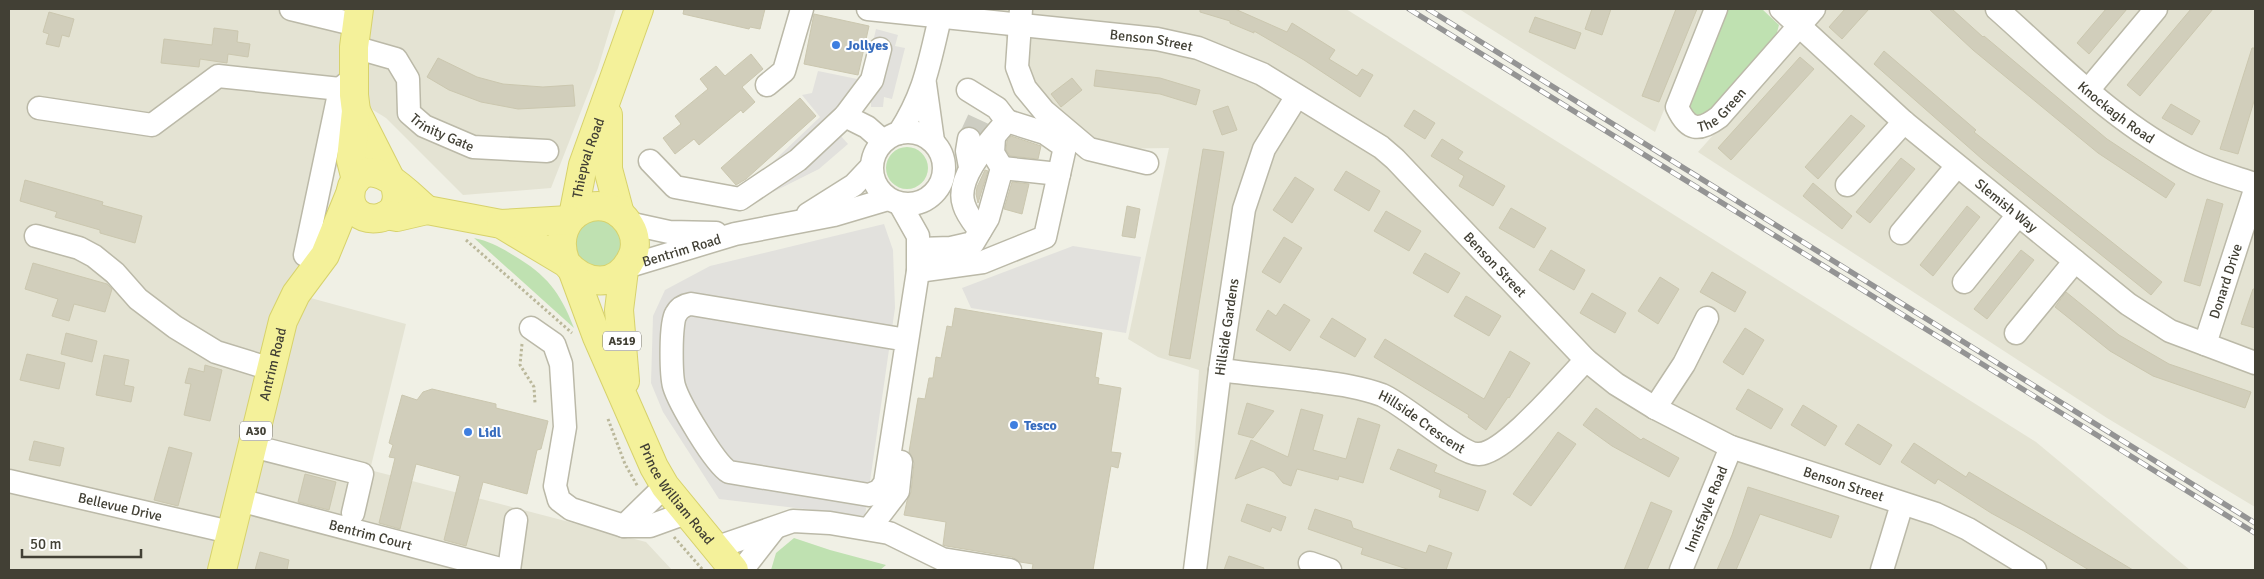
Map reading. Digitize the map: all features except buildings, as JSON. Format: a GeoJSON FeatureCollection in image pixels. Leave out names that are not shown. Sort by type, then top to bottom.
{"type":"FeatureCollection","features":[{"type":"Feature","properties":{"kind":"main road","name":"Thiepval Road"},"geometry":{"type":"LineString","coordinates":[[571,218],[583,165],[608,101],[639,9]]}},
{"type":"Feature","properties":{"kind":"main road","name":"A30"},"geometry":{"type":"LineString","coordinates":[[357,27],[350,93],[352,187],[354,208],[359,214],[372,219],[397,217],[428,210],[501,224],[571,218]]}},
{"type":"Feature","properties":{"kind":"main road","name":"A30"},"geometry":{"type":"LineString","coordinates":[[350,93],[392,181],[397,197],[396,204],[383,217]]}},
{"type":"Feature","properties":{"kind":"main road","name":"Thiepval Road"},"geometry":{"type":"LineString","coordinates":[[608,101],[608,169],[624,218]]}},
{"type":"Feature","properties":{"kind":"main road","name":"A30"},"geometry":{"type":"LineString","coordinates":[[352,187],[370,172],[377,172],[392,181],[428,210]]}},
{"type":"Feature","properties":{"kind":"main road","name":"Antrim Road"},"geometry":{"type":"LineString","coordinates":[[222,570],[286,314],[352,187]]}},
{"type":"Feature","properties":{"kind":"main road"},"geometry":{"type":"LineString","coordinates":[[571,218],[588,208],[598,206],[624,218]]}},
{"type":"Feature","properties":{"kind":"main road","name":"Antrim Road"},"geometry":{"type":"LineString","coordinates":[[315,255],[383,217]]}},
{"type":"Feature","properties":{"kind":"main road","name":"A519"},"geometry":{"type":"LineString","coordinates":[[569,268],[561,252],[560,240],[571,218]]}},
{"type":"Feature","properties":{"kind":"main road","name":"A519"},"geometry":{"type":"LineString","coordinates":[[624,218],[633,234],[635,246],[632,257],[625,269]]}},
{"type":"Feature","properties":{"kind":"main road","name":"A30"},"geometry":{"type":"LineString","coordinates":[[501,224],[569,268]]}},
{"type":"Feature","properties":{"kind":"main road"},"geometry":{"type":"LineString","coordinates":[[569,268],[584,278],[595,281],[607,280],[625,269]]}},
{"type":"Feature","properties":{"kind":"main road","name":"Prince William Road"},"geometry":{"type":"LineString","coordinates":[[569,268],[654,467],[686,513],[709,559],[734,570]]}},
{"type":"Feature","properties":{"kind":"main road","name":"Prince William Road"},"geometry":{"type":"LineString","coordinates":[[625,269],[619,310],[629,412]]}},
{"type":"Feature","properties":{"kind":"street","name":"Trinity Gate"},"geometry":{"type":"LineString","coordinates":[[291,9],[357,27],[396,59],[408,80],[409,113],[424,126],[473,147],[548,151]]}},
{"type":"Feature","properties":{"kind":"street"},"geometry":{"type":"LineString","coordinates":[[767,85],[784,71],[802,9]]}},
{"type":"Feature","properties":{"kind":"street","name":"Benson Street"},"geometry":{"type":"LineString","coordinates":[[868,9],[940,18],[1020,17],[1148,38],[1198,48],[1262,74],[1381,147],[1395,158],[1586,360],[1616,384],[1655,408],[1731,447],[1936,514],[1968,529],[2035,570]]}},
{"type":"Feature","properties":{"kind":"street","name":"The Green"},"geometry":{"type":"LineString","coordinates":[[1716,9],[1677,107],[1682,118],[1692,126],[1706,126],[1719,117],[1807,16]]}},
{"type":"Feature","properties":{"kind":"street","name":"Slemish Way"},"geometry":{"type":"LineString","coordinates":[[1781,9],[1807,16],[1904,122],[2147,317],[2170,331],[2255,363]]}},
{"type":"Feature","properties":{"kind":"street","name":"Knockagh Road"},"geometry":{"type":"LineString","coordinates":[[1997,9],[2118,116],[2192,161],[2255,184]]}},
{"type":"Feature","properties":{"kind":"street"},"geometry":{"type":"LineString","coordinates":[[2089,89],[2156,9]]}},
{"type":"Feature","properties":{"kind":"street"},"geometry":{"type":"LineString","coordinates":[[1020,17],[1017,67],[1025,88],[1044,111],[1090,149],[1147,163]]}},
{"type":"Feature","properties":{"kind":"street"},"geometry":{"type":"LineString","coordinates":[[934,194],[924,201],[912,205],[894,202],[879,191],[873,180],[871,167],[873,158],[912,113],[925,84],[940,18]]}},
{"type":"Feature","properties":{"kind":"street"},"geometry":{"type":"LineString","coordinates":[[650,161],[675,187],[740,199],[798,160],[845,116],[872,80],[880,49]]}},
{"type":"Feature","properties":{"kind":"street"},"geometry":{"type":"LineString","coordinates":[[39,108],[152,125],[218,76],[350,93],[321,180],[315,255]]}},
{"type":"Feature","properties":{"kind":"street"},"geometry":{"type":"LineString","coordinates":[[925,84],[933,142]]}},
{"type":"Feature","properties":{"kind":"street"},"geometry":{"type":"LineString","coordinates":[[918,252],[973,243],[988,218],[1002,168],[993,153],[1000,129],[998,108],[985,108],[968,90]]}},
{"type":"Feature","properties":{"kind":"street","name":"Hillside Gardens"},"geometry":{"type":"LineString","coordinates":[[1195,570],[1220,370],[1244,209],[1264,149],[1297,96]]}},
{"type":"Feature","properties":{"kind":"street"},"geometry":{"type":"LineString","coordinates":[[845,116],[891,137],[917,133],[933,142],[940,151],[944,167],[941,184],[934,194],[918,252],[907,340],[885,482],[879,491],[870,495],[729,472],[718,462],[677,393],[672,375],[675,314],[684,305],[691,304],[907,340]]}},
{"type":"Feature","properties":{"kind":"street"},"geometry":{"type":"LineString","coordinates":[[1847,185],[1904,122]]}},
{"type":"Feature","properties":{"kind":"street"},"geometry":{"type":"LineString","coordinates":[[980,231],[963,204],[962,194],[970,167],[1000,129]]}},
{"type":"Feature","properties":{"kind":"street"},"geometry":{"type":"LineString","coordinates":[[918,252],[983,262],[1045,237],[1065,148],[1045,133],[1000,129]]}},
{"type":"Feature","properties":{"kind":"street"},"geometry":{"type":"LineString","coordinates":[[969,139],[967,150],[970,167]]}},
{"type":"Feature","properties":{"kind":"street"},"geometry":{"type":"LineString","coordinates":[[1901,233],[1958,166]]}},
{"type":"Feature","properties":{"kind":"street","name":"Bentrim Road"},"geometry":{"type":"LineString","coordinates":[[792,223],[854,185],[871,167]]}},
{"type":"Feature","properties":{"kind":"street"},"geometry":{"type":"LineString","coordinates":[[1002,168],[1059,174]]}},
{"type":"Feature","properties":{"kind":"street"},"geometry":{"type":"LineString","coordinates":[[321,180],[352,187]]}},
{"type":"Feature","properties":{"kind":"street","name":"Donard Drive"},"geometry":{"type":"LineString","coordinates":[[2205,344],[2255,190]]}},
{"type":"Feature","properties":{"kind":"street"},"geometry":{"type":"LineString","coordinates":[[894,202],[918,252]]}},
{"type":"Feature","properties":{"kind":"street","name":"Bentrim Road"},"geometry":{"type":"LineString","coordinates":[[625,269],[735,234],[894,202]]}},
{"type":"Feature","properties":{"kind":"street"},"geometry":{"type":"LineString","coordinates":[[1964,282],[2018,215]]}},
{"type":"Feature","properties":{"kind":"street","name":"Bentrim Road"},"geometry":{"type":"LineString","coordinates":[[624,218],[669,232],[735,234]]}},
{"type":"Feature","properties":{"kind":"street"},"geometry":{"type":"LineString","coordinates":[[36,236],[79,248],[94,256],[115,273],[138,299],[175,328],[216,352],[271,369]]}},
{"type":"Feature","properties":{"kind":"street"},"geometry":{"type":"LineString","coordinates":[[2016,334],[2075,261]]}},
{"type":"Feature","properties":{"kind":"street"},"geometry":{"type":"LineString","coordinates":[[1655,408],[1684,364],[1707,318]]}},
{"type":"Feature","properties":{"kind":"street"},"geometry":{"type":"LineString","coordinates":[[531,328],[554,344],[561,364],[565,427],[555,486],[559,500],[571,509],[624,526],[650,526],[686,513]]}},
{"type":"Feature","properties":{"kind":"street","name":"Hillside Crescent"},"geometry":{"type":"LineString","coordinates":[[1220,370],[1348,386],[1382,395],[1414,413],[1454,444],[1477,455],[1492,451],[1513,435],[1586,360]]}},
{"type":"Feature","properties":{"kind":"street"},"geometry":{"type":"LineString","coordinates":[[869,529],[898,491],[902,453],[892,433]]}},
{"type":"Feature","properties":{"kind":"street","name":"Bentrim Court"},"geometry":{"type":"LineString","coordinates":[[252,446],[362,474],[353,513]]}},
{"type":"Feature","properties":{"kind":"street","name":"Innisfayle Road"},"geometry":{"type":"LineString","coordinates":[[1681,570],[1731,447]]}},
{"type":"Feature","properties":{"kind":"street","name":"Bellevue Drive"},"geometry":{"type":"LineString","coordinates":[[9,481],[230,532]]}},
{"type":"Feature","properties":{"kind":"street"},"geometry":{"type":"LineString","coordinates":[[624,526],[666,486]]}},
{"type":"Feature","properties":{"kind":"street","name":"Bentrim Court"},"geometry":{"type":"LineString","coordinates":[[239,500],[504,570]]}},
{"type":"Feature","properties":{"kind":"street"},"geometry":{"type":"LineString","coordinates":[[1882,570],[1902,504]]}},
{"type":"Feature","properties":{"kind":"street"},"geometry":{"type":"LineString","coordinates":[[509,570],[516,520]]}},
{"type":"Feature","properties":{"kind":"street"},"geometry":{"type":"LineString","coordinates":[[709,559],[774,528],[793,522],[830,523],[889,533],[942,559],[1010,570]]}},
{"type":"Feature","properties":{"kind":"street"},"geometry":{"type":"LineString","coordinates":[[742,570],[774,528]]}},
{"type":"Feature","properties":{"kind":"path"},"geometry":{"type":"LineString","coordinates":[[535,403],[534,387],[520,365],[520,352],[531,328],[545,309]]}},
{"type":"Feature","properties":{"kind":"path"},"geometry":{"type":"LineString","coordinates":[[661,523],[709,559]]}},
{"type":"Feature","properties":{"kind":"shaded area"},"geometry":{"type":"Polygon","coordinates":[[[9,9],[616,9],[598,68],[551,188],[463,195],[386,118],[341,90],[296,294],[406,324],[370,470],[646,542],[672,570],[9,570],[9,9]]]}},
{"type":"Feature","properties":{"kind":"shaded area"},"geometry":{"type":"Polygon","coordinates":[[[985,9],[1346,9],[2036,442],[2190,570],[1188,570],[1199,370],[1158,357],[1128,339],[1169,148],[1111,149],[1054,112],[1030,86],[992,10],[985,9]]]}},
{"type":"Feature","properties":{"kind":"shaded area"},"geometry":{"type":"Polygon","coordinates":[[[1459,9],[1705,9],[1655,132],[1459,9]]]}},
{"type":"Feature","properties":{"kind":"shaded area"},"geometry":{"type":"Polygon","coordinates":[[[1826,9],[2255,9],[2255,507],[2107,418],[1698,152],[1826,9]]]}},
{"type":"Feature","properties":{"kind":"shaded area"},"geometry":{"type":"Polygon","coordinates":[[[876,29],[898,35],[895,46],[905,48],[892,99],[884,97],[883,107],[871,107],[871,96],[840,135],[848,144],[819,169],[769,194],[754,180],[820,117],[802,95],[812,93],[818,71],[862,80],[876,29]]]}},
{"type":"Feature","properties":{"kind":"shaded area"},"geometry":{"type":"Polygon","coordinates":[[[884,224],[893,250],[895,308],[865,516],[719,499],[663,412],[651,383],[653,316],[665,290],[710,266],[884,224]]]}},
{"type":"Feature","properties":{"kind":"shaded area"},"geometry":{"type":"Polygon","coordinates":[[[1073,246],[1141,257],[1126,333],[971,308],[962,288],[1073,246]]]}},
{"type":"Feature","properties":{"kind":"green space"},"geometry":{"type":"Polygon","coordinates":[[[1723,9],[1762,9],[1779,25],[1775,40],[1704,118],[1697,118],[1686,103],[1723,9]]]}},
{"type":"Feature","properties":{"kind":"green space"},"geometry":{"type":"Polygon","coordinates":[[[907,147],[922,153],[928,168],[922,183],[907,189],[892,183],[886,168],[892,153],[907,147]]]}},
{"type":"Feature","properties":{"kind":"green space"},"geometry":{"type":"Polygon","coordinates":[[[583,219],[617,221],[624,254],[602,270],[577,260],[571,234],[583,219]]]}},
{"type":"Feature","properties":{"kind":"green space"},"geometry":{"type":"Polygon","coordinates":[[[474,238],[504,249],[544,277],[558,294],[574,328],[474,238]]]}},
{"type":"Feature","properties":{"kind":"green space"},"geometry":{"type":"Polygon","coordinates":[[[794,538],[886,565],[880,570],[771,570],[776,553],[794,538]]]}},
{"type":"Feature","properties":{"kind":"tunnel"},"geometry":{"type":"LineString","coordinates":[[969,139],[981,113]]}},
{"type":"Feature","properties":{"kind":"railway"},"geometry":{"type":"LineString","coordinates":[[1409,9],[2255,533]]}},
{"type":"Feature","properties":{"kind":"railway"},"geometry":{"type":"LineString","coordinates":[[1428,9],[2255,523]]}},
{"type":"Feature","properties":{"kind":"place","name":"Jollyes"},"geometry":{"type":"Point","coordinates":[836,45]}},
{"type":"Feature","properties":{"kind":"place","name":"Tesco"},"geometry":{"type":"Point","coordinates":[1014,425]}},
{"type":"Feature","properties":{"kind":"place","name":"Lidl"},"geometry":{"type":"Point","coordinates":[468,432]}}]}
